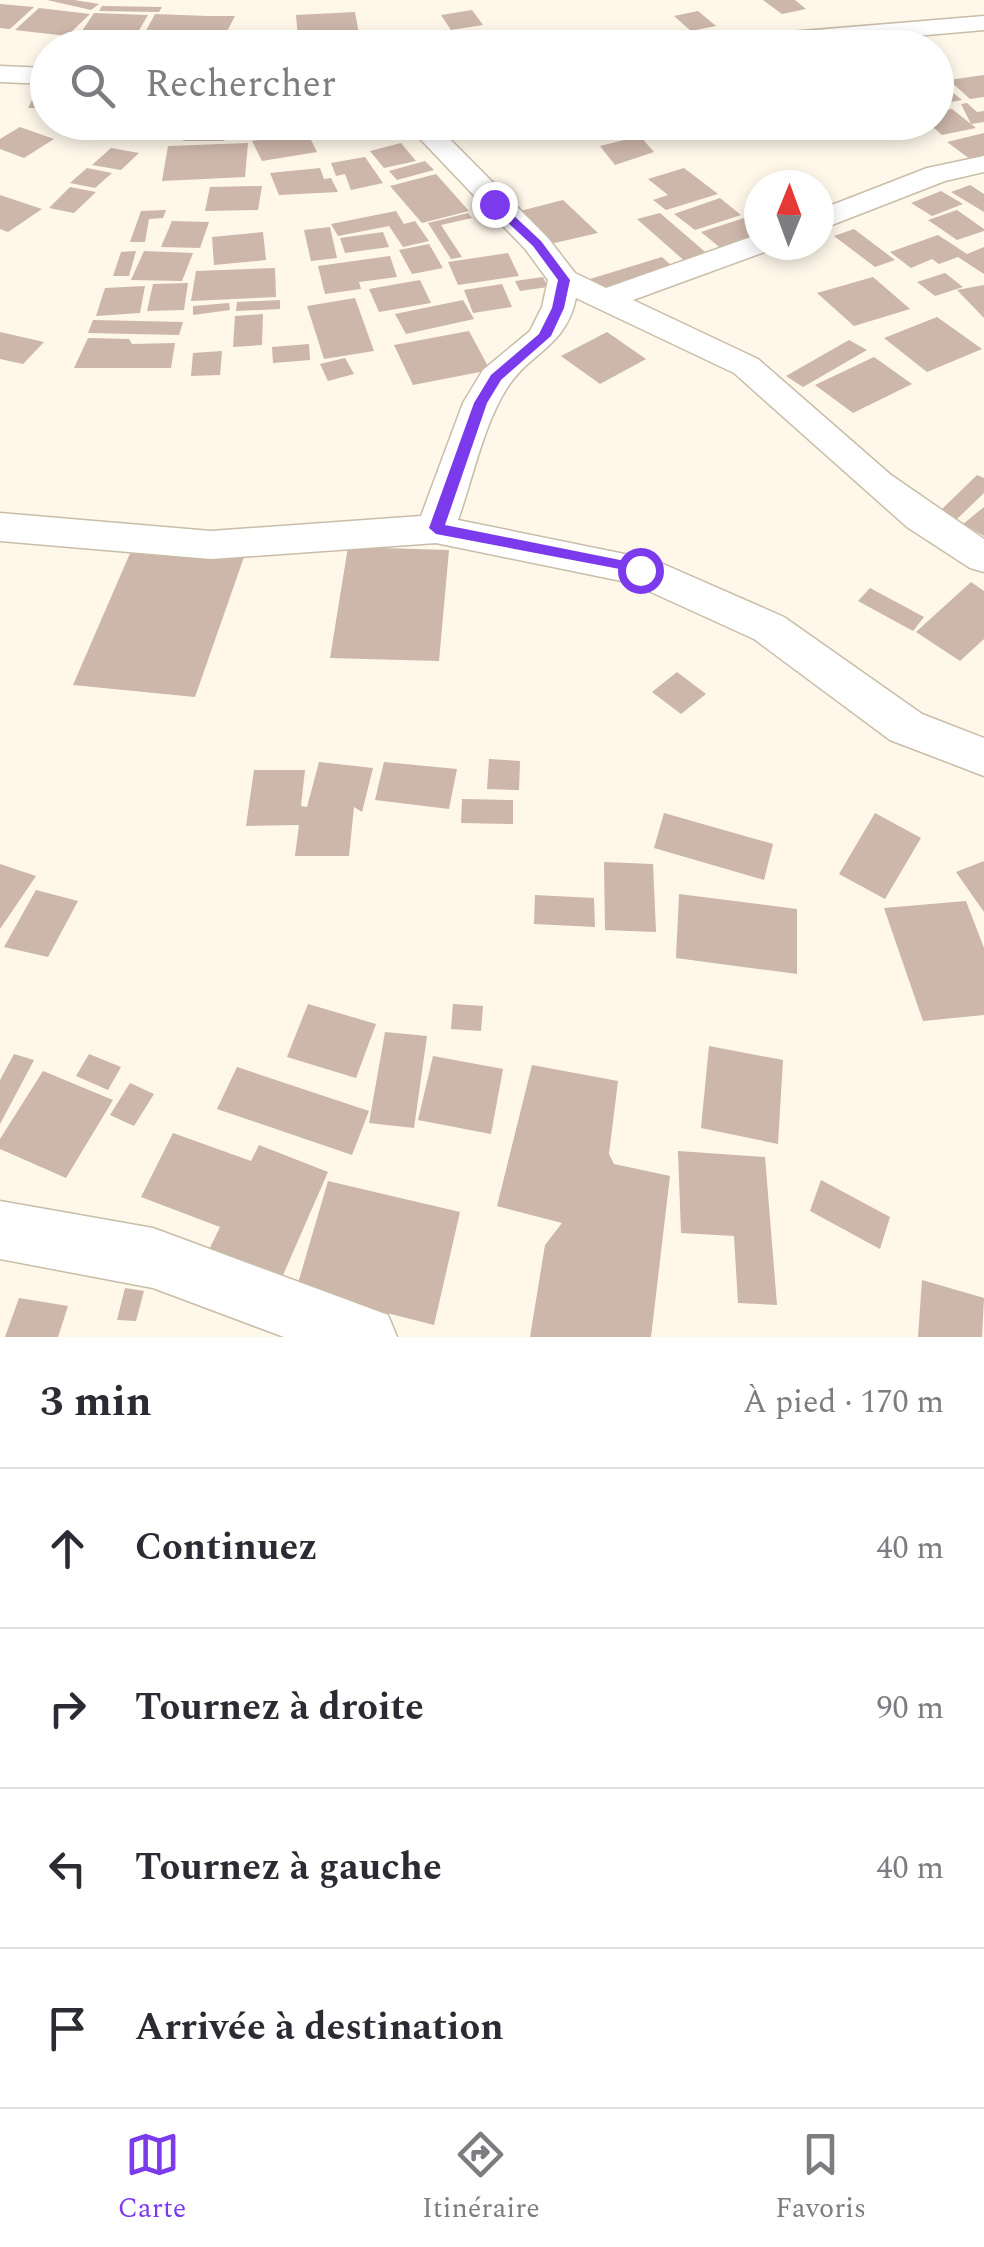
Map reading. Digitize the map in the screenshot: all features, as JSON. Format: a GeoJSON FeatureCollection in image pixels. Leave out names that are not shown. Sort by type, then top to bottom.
{"type":"FeatureCollection","features":[{"type":"Feature","properties":{"kind":"street"},"geometry":{"type":"LineString","coordinates":[[899,30],[984,23]]}},
{"type":"Feature","properties":{"kind":"street"},"geometry":{"type":"LineString","coordinates":[[0,74],[30,75]]}},
{"type":"Feature","properties":{"kind":"street"},"geometry":{"type":"LineString","coordinates":[[435,140],[537,244],[564,280],[746,366],[878,484],[921,518],[984,558]]}},
{"type":"Feature","properties":{"kind":"street"},"geometry":{"type":"LineString","coordinates":[[834,215],[936,174],[984,164]]}},
{"type":"Feature","properties":{"kind":"street"},"geometry":{"type":"LineString","coordinates":[[608,298],[744,249]]}},
{"type":"Feature","properties":{"kind":"street"},"geometry":{"type":"LineString","coordinates":[[436,528],[481,403],[496,378],[544,336],[558,308],[564,280]]}},
{"type":"Feature","properties":{"kind":"street"},"geometry":{"type":"LineString","coordinates":[[0,527],[212,544],[436,528],[640,570],[769,628],[906,727],[984,758]]}},
{"type":"Feature","properties":{"kind":"street"},"geometry":{"type":"LineString","coordinates":[[0,1230],[153,1258],[366,1337]]}},
{"type":"Feature","properties":{"kind":"building"},"geometry":{"type":"Polygon","coordinates":[[[47,0],[74,0],[99,4],[91,10],[47,0]]]}},
{"type":"Feature","properties":{"kind":"building"},"geometry":{"type":"Polygon","coordinates":[[[763,0],[795,0],[806,9],[782,14],[763,0]]]}},
{"type":"Feature","properties":{"kind":"building"},"geometry":{"type":"Polygon","coordinates":[[[0,4],[34,7],[10,29],[0,28],[0,4]]]}},
{"type":"Feature","properties":{"kind":"building"},"geometry":{"type":"Polygon","coordinates":[[[102,6],[162,7],[159,12],[99,11],[102,6]]]}},
{"type":"Feature","properties":{"kind":"building"},"geometry":{"type":"Polygon","coordinates":[[[39,8],[90,14],[73,30],[15,30],[39,8]]]}},
{"type":"Feature","properties":{"kind":"building"},"geometry":{"type":"Polygon","coordinates":[[[472,10],[483,25],[451,30],[441,15],[472,10]]]}},
{"type":"Feature","properties":{"kind":"building"},"geometry":{"type":"Polygon","coordinates":[[[698,11],[716,26],[690,30],[674,16],[698,11]]]}},
{"type":"Feature","properties":{"kind":"building"},"geometry":{"type":"Polygon","coordinates":[[[355,12],[358,30],[297,30],[296,15],[355,12]]]}},
{"type":"Feature","properties":{"kind":"building"},"geometry":{"type":"Polygon","coordinates":[[[94,13],[148,15],[139,30],[83,30],[94,13]]]}},
{"type":"Feature","properties":{"kind":"building"},"geometry":{"type":"Polygon","coordinates":[[[155,14],[235,16],[228,30],[146,30],[155,14]]]}},
{"type":"Feature","properties":{"kind":"building"},"geometry":{"type":"Polygon","coordinates":[[[984,75],[984,97],[970,99],[954,85],[954,79],[984,75]]]}},
{"type":"Feature","properties":{"kind":"building"},"geometry":{"type":"Polygon","coordinates":[[[967,103],[977,112],[984,111],[984,122],[971,124],[961,104],[967,103]]]}},
{"type":"Feature","properties":{"kind":"building"},"geometry":{"type":"Polygon","coordinates":[[[954,111],[976,128],[954,133],[954,111]]]}},
{"type":"Feature","properties":{"kind":"building"},"geometry":{"type":"Polygon","coordinates":[[[20,127],[30,131],[30,140],[52,140],[24,158],[0,149],[0,139],[20,127]]]}},
{"type":"Feature","properties":{"kind":"building"},"geometry":{"type":"Polygon","coordinates":[[[984,133],[984,160],[974,162],[947,142],[984,133]]]}},
{"type":"Feature","properties":{"kind":"building"},"geometry":{"type":"Polygon","coordinates":[[[311,140],[317,152],[262,161],[252,141],[311,140]]]}},
{"type":"Feature","properties":{"kind":"building"},"geometry":{"type":"Polygon","coordinates":[[[644,140],[654,152],[615,165],[600,146],[644,140]]]}},
{"type":"Feature","properties":{"kind":"building"},"geometry":{"type":"Polygon","coordinates":[[[248,143],[245,177],[162,181],[168,146],[248,143]]]}},
{"type":"Feature","properties":{"kind":"building"},"geometry":{"type":"Polygon","coordinates":[[[401,143],[416,161],[384,168],[370,151],[401,143]]]}},
{"type":"Feature","properties":{"kind":"building"},"geometry":{"type":"Polygon","coordinates":[[[111,148],[139,153],[121,170],[92,165],[111,148]]]}},
{"type":"Feature","properties":{"kind":"building"},"geometry":{"type":"Polygon","coordinates":[[[365,157],[383,183],[351,190],[345,174],[336,176],[331,163],[365,157]]]}},
{"type":"Feature","properties":{"kind":"building"},"geometry":{"type":"Polygon","coordinates":[[[425,161],[434,170],[397,180],[389,171],[425,161]]]}},
{"type":"Feature","properties":{"kind":"building"},"geometry":{"type":"Polygon","coordinates":[[[87,168],[112,173],[95,188],[70,183],[87,168]]]}},
{"type":"Feature","properties":{"kind":"building"},"geometry":{"type":"Polygon","coordinates":[[[320,168],[324,179],[331,178],[338,192],[279,195],[270,173],[320,168]]]}},
{"type":"Feature","properties":{"kind":"building"},"geometry":{"type":"Polygon","coordinates":[[[684,168],[718,194],[666,210],[653,200],[668,195],[648,179],[684,168]]]}},
{"type":"Feature","properties":{"kind":"building"},"geometry":{"type":"Polygon","coordinates":[[[436,174],[469,211],[422,223],[390,186],[436,174]]]}},
{"type":"Feature","properties":{"kind":"building"},"geometry":{"type":"Polygon","coordinates":[[[970,185],[984,194],[984,212],[951,192],[970,185]]]}},
{"type":"Feature","properties":{"kind":"building"},"geometry":{"type":"Polygon","coordinates":[[[262,186],[258,210],[205,211],[210,187],[262,186]]]}},
{"type":"Feature","properties":{"kind":"building"},"geometry":{"type":"Polygon","coordinates":[[[70,187],[96,192],[74,213],[49,208],[70,187]]]}},
{"type":"Feature","properties":{"kind":"building"},"geometry":{"type":"Polygon","coordinates":[[[941,191],[963,204],[932,216],[911,203],[941,191]]]}},
{"type":"Feature","properties":{"kind":"building"},"geometry":{"type":"Polygon","coordinates":[[[0,195],[42,209],[8,232],[0,229],[0,195]]]}},
{"type":"Feature","properties":{"kind":"building"},"geometry":{"type":"Polygon","coordinates":[[[720,198],[741,215],[695,230],[674,214],[720,198]]]}},
{"type":"Feature","properties":{"kind":"building"},"geometry":{"type":"Polygon","coordinates":[[[563,200],[598,233],[550,244],[520,211],[563,200]]]}},
{"type":"Feature","properties":{"kind":"building"},"geometry":{"type":"Polygon","coordinates":[[[166,210],[163,218],[149,219],[145,242],[130,242],[141,211],[166,210]]]}},
{"type":"Feature","properties":{"kind":"building"},"geometry":{"type":"Polygon","coordinates":[[[957,210],[984,231],[957,240],[928,220],[957,210]]]}},
{"type":"Feature","properties":{"kind":"building"},"geometry":{"type":"Polygon","coordinates":[[[396,211],[404,224],[415,221],[429,241],[403,247],[389,226],[338,236],[331,224],[396,211]]]}},
{"type":"Feature","properties":{"kind":"building"},"geometry":{"type":"Polygon","coordinates":[[[468,213],[472,218],[441,225],[462,257],[451,259],[428,223],[468,213]]]}},
{"type":"Feature","properties":{"kind":"building"},"geometry":{"type":"Polygon","coordinates":[[[660,213],[711,257],[688,264],[637,219],[660,213]]]}},
{"type":"Feature","properties":{"kind":"building"},"geometry":{"type":"Polygon","coordinates":[[[744,218],[744,248],[728,254],[701,232],[744,218]]]}},
{"type":"Feature","properties":{"kind":"building"},"geometry":{"type":"Polygon","coordinates":[[[172,221],[209,222],[200,248],[161,247],[172,221]]]}},
{"type":"Feature","properties":{"kind":"building"},"geometry":{"type":"Polygon","coordinates":[[[330,227],[337,258],[311,261],[304,230],[330,227]]]}},
{"type":"Feature","properties":{"kind":"building"},"geometry":{"type":"Polygon","coordinates":[[[854,229],[895,260],[875,267],[834,236],[854,229]]]}},
{"type":"Feature","properties":{"kind":"building"},"geometry":{"type":"Polygon","coordinates":[[[263,232],[266,260],[214,265],[212,237],[263,232]]]}},
{"type":"Feature","properties":{"kind":"building"},"geometry":{"type":"Polygon","coordinates":[[[383,232],[389,247],[345,253],[340,238],[383,232]]]}},
{"type":"Feature","properties":{"kind":"building"},"geometry":{"type":"Polygon","coordinates":[[[938,235],[967,254],[984,247],[984,274],[958,257],[939,264],[932,259],[911,268],[890,252],[938,235]]]}},
{"type":"Feature","properties":{"kind":"building"},"geometry":{"type":"Polygon","coordinates":[[[429,244],[443,268],[412,274],[399,250],[429,244]]]}},
{"type":"Feature","properties":{"kind":"building"},"geometry":{"type":"Polygon","coordinates":[[[136,251],[129,276],[113,276],[121,252],[136,251]]]}},
{"type":"Feature","properties":{"kind":"building"},"geometry":{"type":"Polygon","coordinates":[[[144,251],[193,253],[182,281],[131,280],[144,251]]]}},
{"type":"Feature","properties":{"kind":"building"},"geometry":{"type":"Polygon","coordinates":[[[508,253],[519,276],[458,285],[448,262],[508,253]]]}},
{"type":"Feature","properties":{"kind":"building"},"geometry":{"type":"Polygon","coordinates":[[[390,256],[397,277],[359,282],[361,289],[325,294],[318,266],[390,256]]]}},
{"type":"Feature","properties":{"kind":"building"},"geometry":{"type":"Polygon","coordinates":[[[662,257],[674,268],[602,290],[590,279],[662,257]]]}},
{"type":"Feature","properties":{"kind":"building"},"geometry":{"type":"Polygon","coordinates":[[[275,268],[276,297],[191,301],[196,271],[275,268]]]}},
{"type":"Feature","properties":{"kind":"building"},"geometry":{"type":"Polygon","coordinates":[[[945,273],[963,287],[935,296],[917,282],[945,273]]]}},
{"type":"Feature","properties":{"kind":"building"},"geometry":{"type":"Polygon","coordinates":[[[543,277],[548,287],[520,291],[515,281],[543,277]]]}},
{"type":"Feature","properties":{"kind":"building"},"geometry":{"type":"Polygon","coordinates":[[[873,277],[910,309],[854,326],[817,293],[873,277]]]}},
{"type":"Feature","properties":{"kind":"building"},"geometry":{"type":"Polygon","coordinates":[[[420,280],[431,303],[379,312],[369,289],[420,280]]]}},
{"type":"Feature","properties":{"kind":"building"},"geometry":{"type":"Polygon","coordinates":[[[188,283],[184,310],[147,311],[153,284],[188,283]]]}},
{"type":"Feature","properties":{"kind":"building"},"geometry":{"type":"Polygon","coordinates":[[[502,284],[512,307],[473,313],[464,290],[502,284]]]}},
{"type":"Feature","properties":{"kind":"building"},"geometry":{"type":"Polygon","coordinates":[[[984,285],[984,318],[957,290],[984,285]]]}},
{"type":"Feature","properties":{"kind":"building"},"geometry":{"type":"Polygon","coordinates":[[[145,286],[140,313],[96,316],[105,288],[145,286]]]}},
{"type":"Feature","properties":{"kind":"building"},"geometry":{"type":"Polygon","coordinates":[[[355,298],[374,351],[324,359],[307,306],[355,298]]]}},
{"type":"Feature","properties":{"kind":"building"},"geometry":{"type":"Polygon","coordinates":[[[280,300],[280,309],[236,311],[237,302],[280,300]]]}},
{"type":"Feature","properties":{"kind":"building"},"geometry":{"type":"Polygon","coordinates":[[[463,300],[474,319],[406,334],[395,314],[463,300]]]}},
{"type":"Feature","properties":{"kind":"building"},"geometry":{"type":"Polygon","coordinates":[[[229,303],[230,310],[193,315],[193,306],[229,303]]]}},
{"type":"Feature","properties":{"kind":"building"},"geometry":{"type":"Polygon","coordinates":[[[263,314],[262,345],[233,347],[235,316],[263,314]]]}},
{"type":"Feature","properties":{"kind":"building"},"geometry":{"type":"Polygon","coordinates":[[[937,317],[982,349],[927,372],[884,338],[937,317]]]}},
{"type":"Feature","properties":{"kind":"building"},"geometry":{"type":"Polygon","coordinates":[[[93,320],[183,322],[179,335],[88,333],[93,320]]]}},
{"type":"Feature","properties":{"kind":"building"},"geometry":{"type":"Polygon","coordinates":[[[469,331],[490,370],[413,385],[394,345],[469,331]]]}},
{"type":"Feature","properties":{"kind":"building"},"geometry":{"type":"Polygon","coordinates":[[[0,332],[44,342],[23,364],[0,359],[0,332]]]}},
{"type":"Feature","properties":{"kind":"building"},"geometry":{"type":"Polygon","coordinates":[[[607,332],[646,359],[600,384],[561,356],[607,332]]]}},
{"type":"Feature","properties":{"kind":"building"},"geometry":{"type":"Polygon","coordinates":[[[88,338],[129,339],[132,344],[175,343],[171,368],[74,368],[88,338]]]}},
{"type":"Feature","properties":{"kind":"building"},"geometry":{"type":"Polygon","coordinates":[[[849,340],[867,350],[803,387],[786,376],[849,340]]]}},
{"type":"Feature","properties":{"kind":"building"},"geometry":{"type":"Polygon","coordinates":[[[309,344],[310,360],[273,363],[272,347],[309,344]]]}},
{"type":"Feature","properties":{"kind":"building"},"geometry":{"type":"Polygon","coordinates":[[[222,351],[220,375],[191,376],[193,353],[222,351]]]}},
{"type":"Feature","properties":{"kind":"building"},"geometry":{"type":"Polygon","coordinates":[[[874,357],[912,384],[853,413],[815,385],[874,357]]]}},
{"type":"Feature","properties":{"kind":"building"},"geometry":{"type":"Polygon","coordinates":[[[345,358],[354,374],[328,381],[320,364],[345,358]]]}},
{"type":"Feature","properties":{"kind":"building"},"geometry":{"type":"Polygon","coordinates":[[[977,475],[984,478],[984,493],[956,520],[939,512],[977,475]]]}},
{"type":"Feature","properties":{"kind":"building"},"geometry":{"type":"Polygon","coordinates":[[[984,507],[984,536],[963,524],[984,507]]]}},
{"type":"Feature","properties":{"kind":"building"},"geometry":{"type":"Polygon","coordinates":[[[141,528],[251,537],[195,697],[73,685],[141,528]]]}},
{"type":"Feature","properties":{"kind":"building"},"geometry":{"type":"Polygon","coordinates":[[[348,547],[449,550],[439,661],[330,658],[348,547]]]}},
{"type":"Feature","properties":{"kind":"building"},"geometry":{"type":"Polygon","coordinates":[[[971,582],[984,591],[984,639],[960,661],[916,632],[971,582]]]}},
{"type":"Feature","properties":{"kind":"building"},"geometry":{"type":"Polygon","coordinates":[[[870,588],[924,617],[913,631],[858,601],[870,588]]]}},
{"type":"Feature","properties":{"kind":"building"},"geometry":{"type":"Polygon","coordinates":[[[677,672],[706,694],[681,714],[652,692],[677,672]]]}},
{"type":"Feature","properties":{"kind":"building"},"geometry":{"type":"Polygon","coordinates":[[[489,759],[520,761],[519,790],[487,789],[489,759]]]}},
{"type":"Feature","properties":{"kind":"building"},"geometry":{"type":"Polygon","coordinates":[[[319,762],[373,768],[362,812],[354,807],[349,856],[295,856],[299,825],[246,826],[254,770],[305,770],[301,806],[307,807],[319,762]]]}},
{"type":"Feature","properties":{"kind":"building"},"geometry":{"type":"Polygon","coordinates":[[[384,762],[457,769],[449,809],[375,800],[384,762]]]}},
{"type":"Feature","properties":{"kind":"building"},"geometry":{"type":"Polygon","coordinates":[[[462,799],[513,800],[513,824],[461,823],[462,799]]]}},
{"type":"Feature","properties":{"kind":"building"},"geometry":{"type":"Polygon","coordinates":[[[664,813],[773,844],[764,880],[654,848],[664,813]]]}},
{"type":"Feature","properties":{"kind":"building"},"geometry":{"type":"Polygon","coordinates":[[[875,813],[921,838],[885,899],[839,874],[875,813]]]}},
{"type":"Feature","properties":{"kind":"building"},"geometry":{"type":"Polygon","coordinates":[[[984,861],[984,912],[956,872],[984,861]]]}},
{"type":"Feature","properties":{"kind":"building"},"geometry":{"type":"Polygon","coordinates":[[[604,862],[653,864],[656,932],[605,930],[604,862]]]}},
{"type":"Feature","properties":{"kind":"building"},"geometry":{"type":"Polygon","coordinates":[[[0,864],[36,876],[0,929],[0,864]]]}},
{"type":"Feature","properties":{"kind":"building"},"geometry":{"type":"Polygon","coordinates":[[[36,890],[78,901],[48,957],[4,947],[36,890]]]}},
{"type":"Feature","properties":{"kind":"building"},"geometry":{"type":"Polygon","coordinates":[[[679,894],[797,909],[797,974],[676,958],[679,894]]]}},
{"type":"Feature","properties":{"kind":"building"},"geometry":{"type":"Polygon","coordinates":[[[535,895],[594,898],[595,927],[534,924],[535,895]]]}},
{"type":"Feature","properties":{"kind":"building"},"geometry":{"type":"Polygon","coordinates":[[[966,901],[984,948],[984,1015],[923,1021],[884,908],[966,901]]]}},
{"type":"Feature","properties":{"kind":"building"},"geometry":{"type":"Polygon","coordinates":[[[308,1004],[376,1024],[356,1078],[287,1057],[308,1004]]]}},
{"type":"Feature","properties":{"kind":"building"},"geometry":{"type":"Polygon","coordinates":[[[453,1004],[483,1006],[481,1031],[451,1029],[453,1004]]]}},
{"type":"Feature","properties":{"kind":"building"},"geometry":{"type":"Polygon","coordinates":[[[385,1032],[427,1036],[414,1128],[369,1123],[385,1032]]]}},
{"type":"Feature","properties":{"kind":"building"},"geometry":{"type":"Polygon","coordinates":[[[709,1046],[783,1060],[778,1144],[701,1128],[709,1046]]]}},
{"type":"Feature","properties":{"kind":"building"},"geometry":{"type":"Polygon","coordinates":[[[14,1054],[34,1060],[0,1124],[0,1080],[14,1054]]]}},
{"type":"Feature","properties":{"kind":"building"},"geometry":{"type":"Polygon","coordinates":[[[89,1054],[121,1067],[108,1090],[76,1076],[89,1054]]]}},
{"type":"Feature","properties":{"kind":"building"},"geometry":{"type":"Polygon","coordinates":[[[433,1056],[503,1069],[491,1134],[418,1120],[433,1056]]]}},
{"type":"Feature","properties":{"kind":"building"},"geometry":{"type":"Polygon","coordinates":[[[532,1065],[618,1081],[609,1154],[614,1164],[670,1176],[651,1337],[530,1337],[545,1245],[562,1223],[497,1206],[532,1065]]]}},
{"type":"Feature","properties":{"kind":"building"},"geometry":{"type":"Polygon","coordinates":[[[237,1067],[369,1111],[352,1155],[217,1109],[237,1067]]]}},
{"type":"Feature","properties":{"kind":"building"},"geometry":{"type":"Polygon","coordinates":[[[43,1071],[113,1100],[66,1178],[0,1149],[0,1139],[43,1071]]]}},
{"type":"Feature","properties":{"kind":"building"},"geometry":{"type":"Polygon","coordinates":[[[130,1083],[154,1094],[134,1126],[110,1115],[130,1083]]]}},
{"type":"Feature","properties":{"kind":"building"},"geometry":{"type":"Polygon","coordinates":[[[173,1133],[251,1161],[259,1145],[328,1172],[280,1282],[208,1252],[220,1227],[141,1197],[173,1133]]]}},
{"type":"Feature","properties":{"kind":"building"},"geometry":{"type":"Polygon","coordinates":[[[678,1151],[765,1157],[777,1305],[738,1303],[734,1236],[681,1233],[678,1151]]]}},
{"type":"Feature","properties":{"kind":"building"},"geometry":{"type":"Polygon","coordinates":[[[821,1180],[890,1217],[880,1249],[810,1211],[821,1180]]]}},
{"type":"Feature","properties":{"kind":"building"},"geometry":{"type":"Polygon","coordinates":[[[328,1181],[460,1212],[434,1325],[296,1290],[328,1181]]]}},
{"type":"Feature","properties":{"kind":"building"},"geometry":{"type":"Polygon","coordinates":[[[922,1280],[984,1298],[982,1337],[918,1337],[922,1280]]]}},
{"type":"Feature","properties":{"kind":"building"},"geometry":{"type":"Polygon","coordinates":[[[125,1288],[144,1291],[136,1321],[117,1320],[125,1288]]]}},
{"type":"Feature","properties":{"kind":"building"},"geometry":{"type":"Polygon","coordinates":[[[19,1298],[68,1306],[58,1337],[5,1337],[19,1298]]]}},
{"type":"Feature","properties":{"kind":"route"},"geometry":{"type":"LineString","coordinates":[[494,204],[537,244],[564,280],[558,308],[544,336],[496,378],[481,403],[436,528],[640,570]]}}]}
